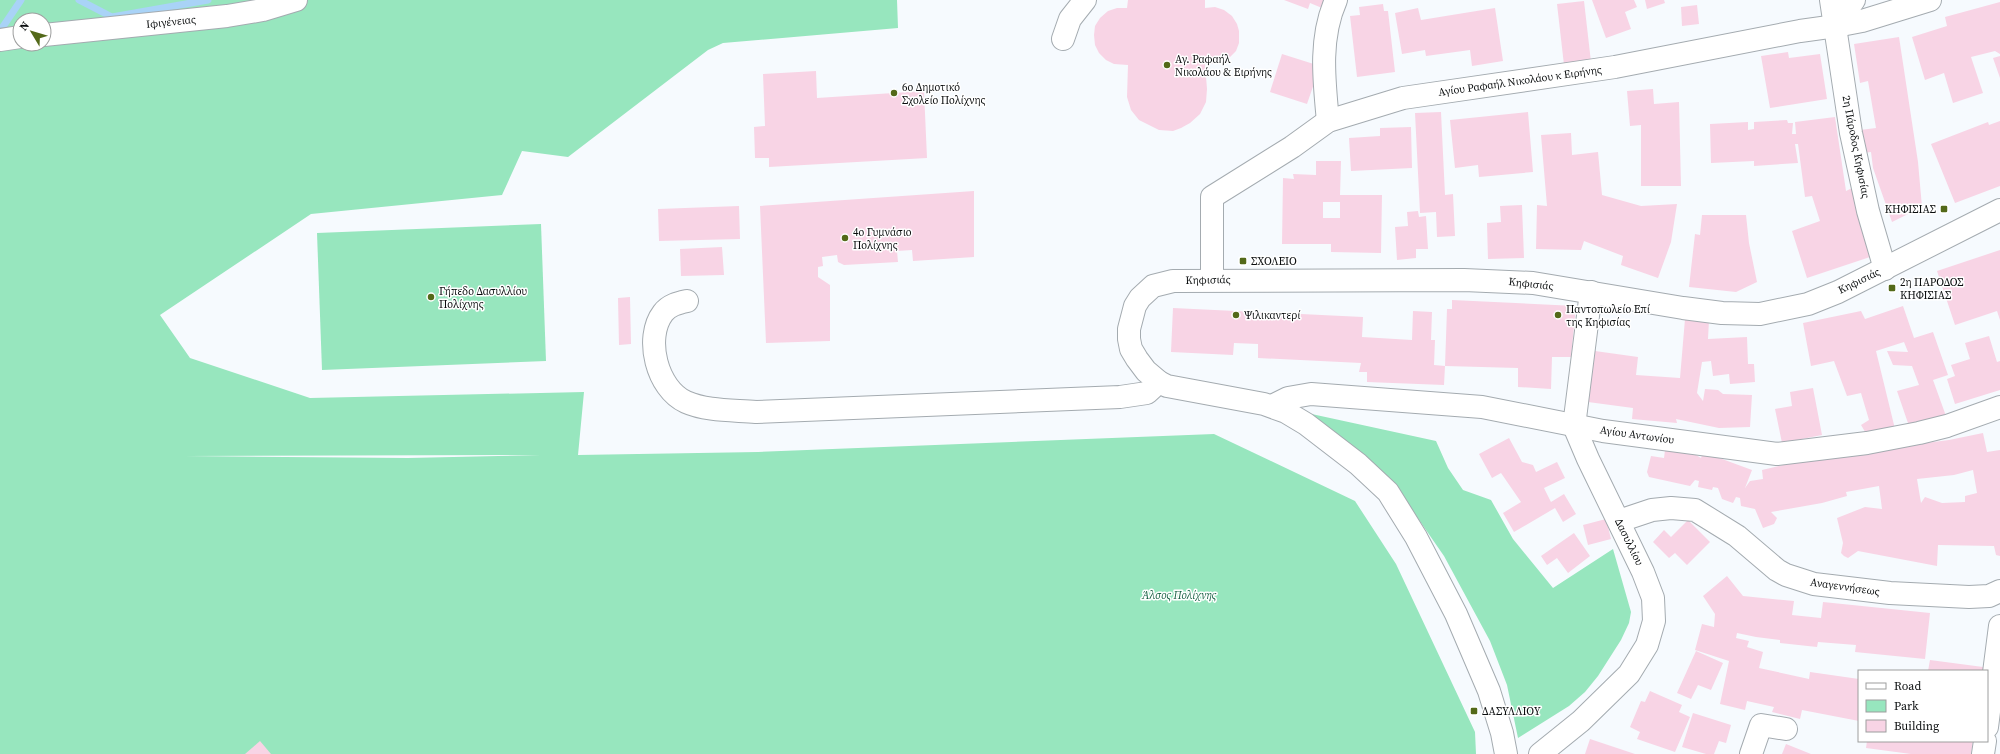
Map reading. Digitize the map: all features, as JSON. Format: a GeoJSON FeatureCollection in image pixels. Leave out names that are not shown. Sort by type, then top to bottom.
{"type":"FeatureCollection","features":[{"type":"Feature","properties":{"kind":"street","name":"Ιφιγένειας"},"geometry":{"type":"LineString","coordinates":[[52,34],[227,16],[263,10],[296,0]]}},
{"type":"Feature","properties":{"kind":"street"},"geometry":{"type":"LineString","coordinates":[[1063,39],[1070,19],[1085,0]]}},
{"type":"Feature","properties":{"kind":"street"},"geometry":{"type":"LineString","coordinates":[[1328,121],[1324,38],[1336,0]]}},
{"type":"Feature","properties":{"kind":"street","name":"2η Πάροδος Κηφισίας"},"geometry":{"type":"LineString","coordinates":[[1831,0],[1851,133],[1868,211],[1885,269]]}},
{"type":"Feature","properties":{"kind":"street"},"geometry":{"type":"LineString","coordinates":[[1836,26],[1854,0]]}},
{"type":"Feature","properties":{"kind":"street","name":"Αγίου Ραφαήλ Νικολάου κ Ειρήνης"},"geometry":{"type":"LineString","coordinates":[[1212,280],[1212,197],[1292,147],[1328,121],[1403,98],[1615,67],[1747,41],[1836,26],[1862,21],[1930,0]]}},
{"type":"Feature","properties":{"kind":"street"},"geometry":{"type":"LineString","coordinates":[[0,40],[12,38]]}},
{"type":"Feature","properties":{"kind":"street","name":"Κηφισιάς"},"geometry":{"type":"LineString","coordinates":[[1159,382],[1146,371],[1131,349],[1129,330],[1135,306],[1147,290],[1161,283],[1212,280],[1464,280],[1533,283],[1702,311],[1760,314],[1808,304],[1885,269],[2000,210]]}},
{"type":"Feature","properties":{"kind":"street","name":"Δασυλλίου"},"geometry":{"type":"LineString","coordinates":[[1540,754],[1581,721],[1625,679],[1635,667],[1651,636],[1655,613],[1653,598],[1644,572],[1580,444],[1574,426],[1591,292]]}},
{"type":"Feature","properties":{"kind":"street"},"geometry":{"type":"LineString","coordinates":[[687,301],[672,306],[662,314],[655,337],[656,363],[662,379],[671,391],[686,402],[704,406],[756,412],[1120,397],[1146,393],[1159,382],[1174,388],[1272,406],[1296,417],[1363,468],[1388,492],[1403,514],[1445,592],[1473,652],[1494,706],[1506,754]]}},
{"type":"Feature","properties":{"kind":"street","name":"Αγίου Αντωνίου"},"geometry":{"type":"LineString","coordinates":[[1272,406],[1288,398],[1311,394],[1482,407],[1574,426],[1777,454],[1867,443],[1919,433],[1947,426],[2000,407]]}},
{"type":"Feature","properties":{"kind":"street","name":"Αναγεννήσεως"},"geometry":{"type":"LineString","coordinates":[[1619,521],[1652,510],[1671,508],[1695,510],[1737,536],[1776,570],[1786,575],[1814,584],[1890,593],[1969,597],[1989,596],[2000,592]]}},
{"type":"Feature","properties":{"kind":"street"},"geometry":{"type":"LineString","coordinates":[[1988,722],[1996,684],[2000,626]]}},
{"type":"Feature","properties":{"kind":"street"},"geometry":{"type":"LineString","coordinates":[[1751,754],[1761,725],[1786,730]]}},
{"type":"Feature","properties":{"kind":"street"},"geometry":{"type":"LineString","coordinates":[[1983,754],[1985,742]]}},
{"type":"Feature","properties":{"kind":"green space","name":"Άλσος Πολίχνης"},"geometry":{"type":"Polygon","coordinates":[[[0,0],[897,0],[898,28],[723,43],[708,50],[568,157],[522,151],[502,195],[311,214],[160,315],[190,358],[310,398],[584,392],[578,455],[758,452],[1214,434],[1355,501],[1396,564],[1475,732],[1476,754],[0,754],[0,0]],[[541,455],[184,456],[408,458],[541,455]]]}},
{"type":"Feature","properties":{"kind":"green space","name":"Γήπεδο Δασυλλίου Πολίχνης"},"geometry":{"type":"Polygon","coordinates":[[[541,224],[546,361],[322,370],[317,233],[541,224]]]}},
{"type":"Feature","properties":{"kind":"green space"},"geometry":{"type":"Polygon","coordinates":[[[1307,413],[1436,441],[1448,468],[1463,490],[1491,500],[1513,539],[1553,588],[1613,549],[1631,612],[1629,623],[1621,640],[1598,676],[1585,692],[1569,706],[1518,738],[1507,685],[1490,641],[1444,556],[1401,494],[1307,413]]]}},
{"type":"Feature","properties":{"kind":"building","name":"Αγ. Ραφαήλ Νικολάου & Ειρήνης"},"geometry":{"type":"Polygon","coordinates":[[[1128,0],[1205,0],[1205,8],[1215,7],[1224,10],[1232,16],[1237,24],[1239,31],[1239,43],[1236,51],[1221,63],[1205,64],[1207,89],[1206,102],[1200,114],[1190,123],[1181,128],[1173,131],[1159,130],[1139,120],[1131,110],[1127,97],[1128,65],[1114,64],[1106,60],[1099,53],[1095,45],[1095,26],[1100,18],[1108,11],[1117,8],[1127,8],[1128,0]]]}},
{"type":"Feature","properties":{"kind":"building"},"geometry":{"type":"Polygon","coordinates":[[[1284,0],[1325,0],[1322,8],[1310,3],[1308,9],[1284,0]]]}},
{"type":"Feature","properties":{"kind":"building"},"geometry":{"type":"Polygon","coordinates":[[[1592,0],[1634,0],[1637,7],[1625,12],[1631,29],[1606,38],[1592,0]]]}},
{"type":"Feature","properties":{"kind":"building"},"geometry":{"type":"Polygon","coordinates":[[[1645,0],[1664,0],[1665,3],[1647,9],[1645,0]]]}},
{"type":"Feature","properties":{"kind":"building"},"geometry":{"type":"Polygon","coordinates":[[[1584,1],[1591,62],[1564,65],[1557,4],[1584,1]]]}},
{"type":"Feature","properties":{"kind":"building"},"geometry":{"type":"Polygon","coordinates":[[[2000,2],[2000,54],[1995,51],[1971,57],[1983,93],[1953,103],[1944,73],[1925,80],[1912,37],[1947,26],[1945,17],[2000,2]]]}},
{"type":"Feature","properties":{"kind":"building"},"geometry":{"type":"Polygon","coordinates":[[[1383,4],[1384,11],[1388,11],[1395,72],[1357,77],[1350,16],[1360,15],[1359,7],[1383,4]]]}},
{"type":"Feature","properties":{"kind":"building"},"geometry":{"type":"Polygon","coordinates":[[[1697,5],[1699,24],[1682,26],[1681,7],[1697,5]]]}},
{"type":"Feature","properties":{"kind":"building"},"geometry":{"type":"Polygon","coordinates":[[[1418,8],[1421,20],[1495,8],[1503,61],[1472,66],[1470,50],[1426,56],[1425,50],[1402,54],[1395,13],[1418,8]]]}},
{"type":"Feature","properties":{"kind":"building"},"geometry":{"type":"Polygon","coordinates":[[[1899,37],[1918,162],[1922,207],[1892,222],[1873,168],[1871,152],[1863,153],[1860,130],[1876,128],[1868,81],[1860,83],[1854,44],[1899,37]]]}},
{"type":"Feature","properties":{"kind":"building"},"geometry":{"type":"Polygon","coordinates":[[[1788,52],[1789,58],[1820,54],[1827,99],[1770,108],[1761,56],[1788,52]]]}},
{"type":"Feature","properties":{"kind":"building"},"geometry":{"type":"Polygon","coordinates":[[[1282,54],[1320,66],[1307,104],[1270,92],[1282,54]]]}},
{"type":"Feature","properties":{"kind":"building"},"geometry":{"type":"Polygon","coordinates":[[[2000,56],[2000,78],[1993,58],[2000,56]]]}},
{"type":"Feature","properties":{"kind":"building"},"geometry":{"type":"Polygon","coordinates":[[[816,71],[817,98],[924,91],[927,158],[769,167],[769,158],[755,158],[754,127],[765,126],[763,74],[816,71]]]}},
{"type":"Feature","properties":{"kind":"building"},"geometry":{"type":"Polygon","coordinates":[[[1653,89],[1654,104],[1679,102],[1681,186],[1641,186],[1641,125],[1630,126],[1627,91],[1653,89]]]}},
{"type":"Feature","properties":{"kind":"building"},"geometry":{"type":"Polygon","coordinates":[[[1441,112],[1445,195],[1453,194],[1455,236],[1437,237],[1436,212],[1420,213],[1415,113],[1441,112]]]}},
{"type":"Feature","properties":{"kind":"building"},"geometry":{"type":"Polygon","coordinates":[[[1528,112],[1533,172],[1479,177],[1478,165],[1455,168],[1450,120],[1528,112]]]}},
{"type":"Feature","properties":{"kind":"building"},"geometry":{"type":"Polygon","coordinates":[[[1835,117],[1846,191],[1852,188],[1873,256],[1807,278],[1792,231],[1820,221],[1812,196],[1805,197],[1798,144],[1795,144],[1798,163],[1754,166],[1754,161],[1711,163],[1710,124],[1748,122],[1748,130],[1754,129],[1754,122],[1787,120],[1788,123],[1793,123],[1792,134],[1796,134],[1795,122],[1835,117]]]}},
{"type":"Feature","properties":{"kind":"building"},"geometry":{"type":"Polygon","coordinates":[[[2000,121],[2000,186],[1955,203],[1931,144],[1988,122],[1989,125],[2000,121]]]}},
{"type":"Feature","properties":{"kind":"building"},"geometry":{"type":"Polygon","coordinates":[[[1411,127],[1412,168],[1351,171],[1349,138],[1380,136],[1380,128],[1411,127]]]}},
{"type":"Feature","properties":{"kind":"building"},"geometry":{"type":"Polygon","coordinates":[[[1571,133],[1572,155],[1598,152],[1602,195],[1641,206],[1677,204],[1671,242],[1658,278],[1621,265],[1623,256],[1584,241],[1581,250],[1536,249],[1537,205],[1547,206],[1541,135],[1571,133]]]}},
{"type":"Feature","properties":{"kind":"building"},"geometry":{"type":"Polygon","coordinates":[[[1316,161],[1341,161],[1340,195],[1382,195],[1381,253],[1331,252],[1331,244],[1282,244],[1283,178],[1294,179],[1293,174],[1316,175],[1316,161]],[[1323,202],[1323,218],[1340,218],[1340,202],[1323,202]]]}},
{"type":"Feature","properties":{"kind":"building"},"geometry":{"type":"Polygon","coordinates":[[[974,191],[974,257],[913,261],[912,250],[897,251],[898,262],[844,265],[838,262],[837,255],[822,257],[823,266],[818,267],[818,277],[830,285],[830,341],[766,343],[760,206],[974,191]]]}},
{"type":"Feature","properties":{"kind":"building"},"geometry":{"type":"Polygon","coordinates":[[[1522,205],[1524,258],[1488,259],[1487,223],[1501,222],[1500,206],[1522,205]]]}},
{"type":"Feature","properties":{"kind":"building"},"geometry":{"type":"Polygon","coordinates":[[[739,206],[740,239],[659,241],[658,209],[739,206]]]}},
{"type":"Feature","properties":{"kind":"building"},"geometry":{"type":"Polygon","coordinates":[[[1418,211],[1419,217],[1426,216],[1428,249],[1416,249],[1416,258],[1397,260],[1395,227],[1408,226],[1407,212],[1418,211]]]}},
{"type":"Feature","properties":{"kind":"building"},"geometry":{"type":"Polygon","coordinates":[[[1702,215],[1746,215],[1749,243],[1757,282],[1736,292],[1689,287],[1695,234],[1700,235],[1702,215]]]}},
{"type":"Feature","properties":{"kind":"building"},"geometry":{"type":"Polygon","coordinates":[[[722,247],[724,275],[681,276],[680,249],[722,247]]]}},
{"type":"Feature","properties":{"kind":"building"},"geometry":{"type":"Polygon","coordinates":[[[2000,250],[2000,320],[1997,311],[1955,325],[1937,271],[2000,250]]]}},
{"type":"Feature","properties":{"kind":"building"},"geometry":{"type":"Polygon","coordinates":[[[630,297],[631,344],[619,345],[618,298],[630,297]]]}},
{"type":"Feature","properties":{"kind":"building"},"geometry":{"type":"Polygon","coordinates":[[[1452,300],[1576,306],[1571,357],[1552,357],[1551,389],[1518,387],[1518,368],[1445,366],[1447,309],[1452,309],[1452,300]]]}},
{"type":"Feature","properties":{"kind":"building"},"geometry":{"type":"Polygon","coordinates":[[[1903,306],[1914,338],[1933,332],[1948,375],[1933,380],[1946,416],[1910,429],[1897,391],[1919,385],[1912,366],[1893,365],[1887,351],[1908,352],[1904,342],[1876,351],[1895,429],[1867,435],[1861,425],[1869,420],[1861,393],[1847,396],[1834,361],[1811,366],[1803,323],[1861,311],[1865,319],[1903,306]]]}},
{"type":"Feature","properties":{"kind":"building"},"geometry":{"type":"Polygon","coordinates":[[[1173,308],[1363,317],[1362,337],[1412,340],[1413,311],[1432,312],[1431,340],[1435,340],[1434,365],[1445,366],[1444,385],[1367,382],[1367,372],[1359,372],[1361,363],[1258,358],[1258,344],[1234,343],[1233,355],[1171,352],[1173,308]]]}},
{"type":"Feature","properties":{"kind":"building"},"geometry":{"type":"Polygon","coordinates":[[[1685,319],[1709,320],[1708,339],[1747,337],[1748,364],[1754,364],[1755,382],[1730,384],[1729,374],[1713,376],[1711,361],[1702,362],[1697,393],[1703,401],[1705,389],[1718,390],[1723,394],[1752,395],[1750,427],[1719,428],[1676,419],[1677,423],[1632,419],[1633,408],[1588,402],[1595,351],[1638,357],[1636,375],[1680,378],[1685,319]]]}},
{"type":"Feature","properties":{"kind":"building"},"geometry":{"type":"Polygon","coordinates":[[[1989,336],[1997,362],[2000,361],[2000,390],[1955,404],[1947,379],[1955,376],[1951,365],[1970,359],[1965,343],[1989,336]]]}},
{"type":"Feature","properties":{"kind":"building"},"geometry":{"type":"Polygon","coordinates":[[[1813,388],[1822,435],[1782,443],[1775,409],[1792,406],[1790,392],[1813,388]]]}},
{"type":"Feature","properties":{"kind":"building"},"geometry":{"type":"Polygon","coordinates":[[[1983,433],[1987,452],[2000,450],[2000,556],[1996,555],[1994,546],[1938,545],[1937,566],[1858,551],[1848,558],[1844,556],[1841,553],[1843,543],[1837,518],[1865,507],[1882,509],[1879,486],[1846,492],[1847,496],[1822,503],[1771,512],[1777,518],[1774,524],[1763,528],[1755,509],[1741,506],[1740,498],[1736,497],[1733,503],[1722,499],[1718,488],[1713,487],[1712,490],[1698,487],[1699,481],[1695,480],[1690,486],[1649,477],[1647,472],[1651,456],[1664,458],[1665,450],[1696,455],[1701,458],[1703,452],[1752,470],[1745,488],[1750,481],[1763,479],[1762,470],[1812,458],[1949,440],[1983,433]],[[1973,470],[1954,475],[1917,479],[1921,503],[1925,497],[1942,503],[1965,502],[1965,496],[1977,493],[1973,470]]]}},
{"type":"Feature","properties":{"kind":"building"},"geometry":{"type":"Polygon","coordinates":[[[1509,438],[1522,462],[1533,465],[1536,472],[1557,462],[1565,478],[1544,488],[1551,502],[1564,494],[1576,514],[1563,522],[1555,508],[1514,532],[1503,513],[1521,502],[1501,473],[1492,478],[1479,454],[1509,438]]]}},
{"type":"Feature","properties":{"kind":"building"},"geometry":{"type":"Polygon","coordinates":[[[1606,519],[1611,539],[1588,545],[1583,525],[1606,519]]]}},
{"type":"Feature","properties":{"kind":"building"},"geometry":{"type":"Polygon","coordinates":[[[1688,520],[1710,542],[1687,565],[1675,553],[1669,558],[1653,542],[1664,530],[1671,537],[1688,520]]]}},
{"type":"Feature","properties":{"kind":"building"},"geometry":{"type":"Polygon","coordinates":[[[1574,533],[1590,556],[1568,573],[1557,558],[1547,565],[1541,556],[1574,533]]]}},
{"type":"Feature","properties":{"kind":"building"},"geometry":{"type":"Polygon","coordinates":[[[1727,576],[1743,596],[1794,601],[1792,615],[1821,618],[1823,602],[1930,613],[1925,659],[1855,652],[1856,645],[1818,642],[1817,647],[1780,643],[1780,640],[1737,633],[1736,638],[1749,641],[1747,647],[1763,652],[1759,668],[1809,679],[1810,672],[1858,679],[1858,721],[1802,710],[1800,719],[1772,712],[1774,707],[1747,701],[1745,710],[1720,704],[1729,661],[1695,650],[1702,624],[1714,627],[1715,614],[1703,596],[1727,576]]]}},
{"type":"Feature","properties":{"kind":"building"},"geometry":{"type":"Polygon","coordinates":[[[1696,651],[1723,663],[1711,690],[1698,685],[1691,699],[1677,693],[1696,651]]]}},
{"type":"Feature","properties":{"kind":"building"},"geometry":{"type":"Polygon","coordinates":[[[1930,660],[1983,667],[1983,670],[1928,670],[1930,660]]]}},
{"type":"Feature","properties":{"kind":"building"},"geometry":{"type":"Polygon","coordinates":[[[1650,691],[1682,705],[1679,712],[1690,717],[1675,752],[1637,739],[1640,732],[1630,727],[1641,701],[1645,702],[1650,691]]]}},
{"type":"Feature","properties":{"kind":"building"},"geometry":{"type":"Polygon","coordinates":[[[1693,713],[1731,725],[1726,743],[1719,741],[1714,754],[1706,754],[1682,747],[1693,713]]]}},
{"type":"Feature","properties":{"kind":"building"},"geometry":{"type":"Polygon","coordinates":[[[1590,739],[1635,754],[1585,754],[1590,739]]]}},
{"type":"Feature","properties":{"kind":"building"},"geometry":{"type":"Polygon","coordinates":[[[260,741],[271,754],[245,754],[260,741]]]}},
{"type":"Feature","properties":{"kind":"building"},"geometry":{"type":"Polygon","coordinates":[[[1867,742],[1973,742],[1971,754],[1911,754],[1866,748],[1867,742]]]}},
{"type":"Feature","properties":{"kind":"building"},"geometry":{"type":"Polygon","coordinates":[[[1786,744],[1811,754],[1782,754],[1786,744]]]}},
{"type":"Feature","properties":{"kind":"waterway"},"geometry":{"type":"LineString","coordinates":[[0,31],[21,0]]}},
{"type":"Feature","properties":{"kind":"waterway"},"geometry":{"type":"LineString","coordinates":[[79,0],[112,17],[208,0]]}},
{"type":"Feature","properties":{"kind":"place","name":"Αγ. Ραφαήλ Νικολάου & Ειρήνης"},"geometry":{"type":"Point","coordinates":[1167,65]}},
{"type":"Feature","properties":{"kind":"place","name":"6ο Δημοτικό Σχολείο Πολίχνης"},"geometry":{"type":"Point","coordinates":[894,93]}},
{"type":"Feature","properties":{"kind":"place","name":"ΚΗΦΙΣΙΑΣ"},"geometry":{"type":"Point","coordinates":[1944,209]}},
{"type":"Feature","properties":{"kind":"place","name":"4ο Γυμνάσιο Πολίχνης"},"geometry":{"type":"Point","coordinates":[845,238]}},
{"type":"Feature","properties":{"kind":"place","name":"ΣΧΟΛΕΙΟ"},"geometry":{"type":"Point","coordinates":[1243,261]}},
{"type":"Feature","properties":{"kind":"place","name":"2η ΠΑΡΟΔΟΣ ΚΗΦΙΣΙΑΣ"},"geometry":{"type":"Point","coordinates":[1892,288]}},
{"type":"Feature","properties":{"kind":"place","name":"Γήπεδο Δασυλλίου Πολίχνης"},"geometry":{"type":"Point","coordinates":[431,297]}},
{"type":"Feature","properties":{"kind":"place","name":"Ψιλικαντερί"},"geometry":{"type":"Point","coordinates":[1236,315]}},
{"type":"Feature","properties":{"kind":"place","name":"Παντοπωλείο Επί της Κηφισίας"},"geometry":{"type":"Point","coordinates":[1558,315]}},
{"type":"Feature","properties":{"kind":"place","name":"ΔΑΣΥΛΛΙΟΥ"},"geometry":{"type":"Point","coordinates":[1474,711]}}]}
